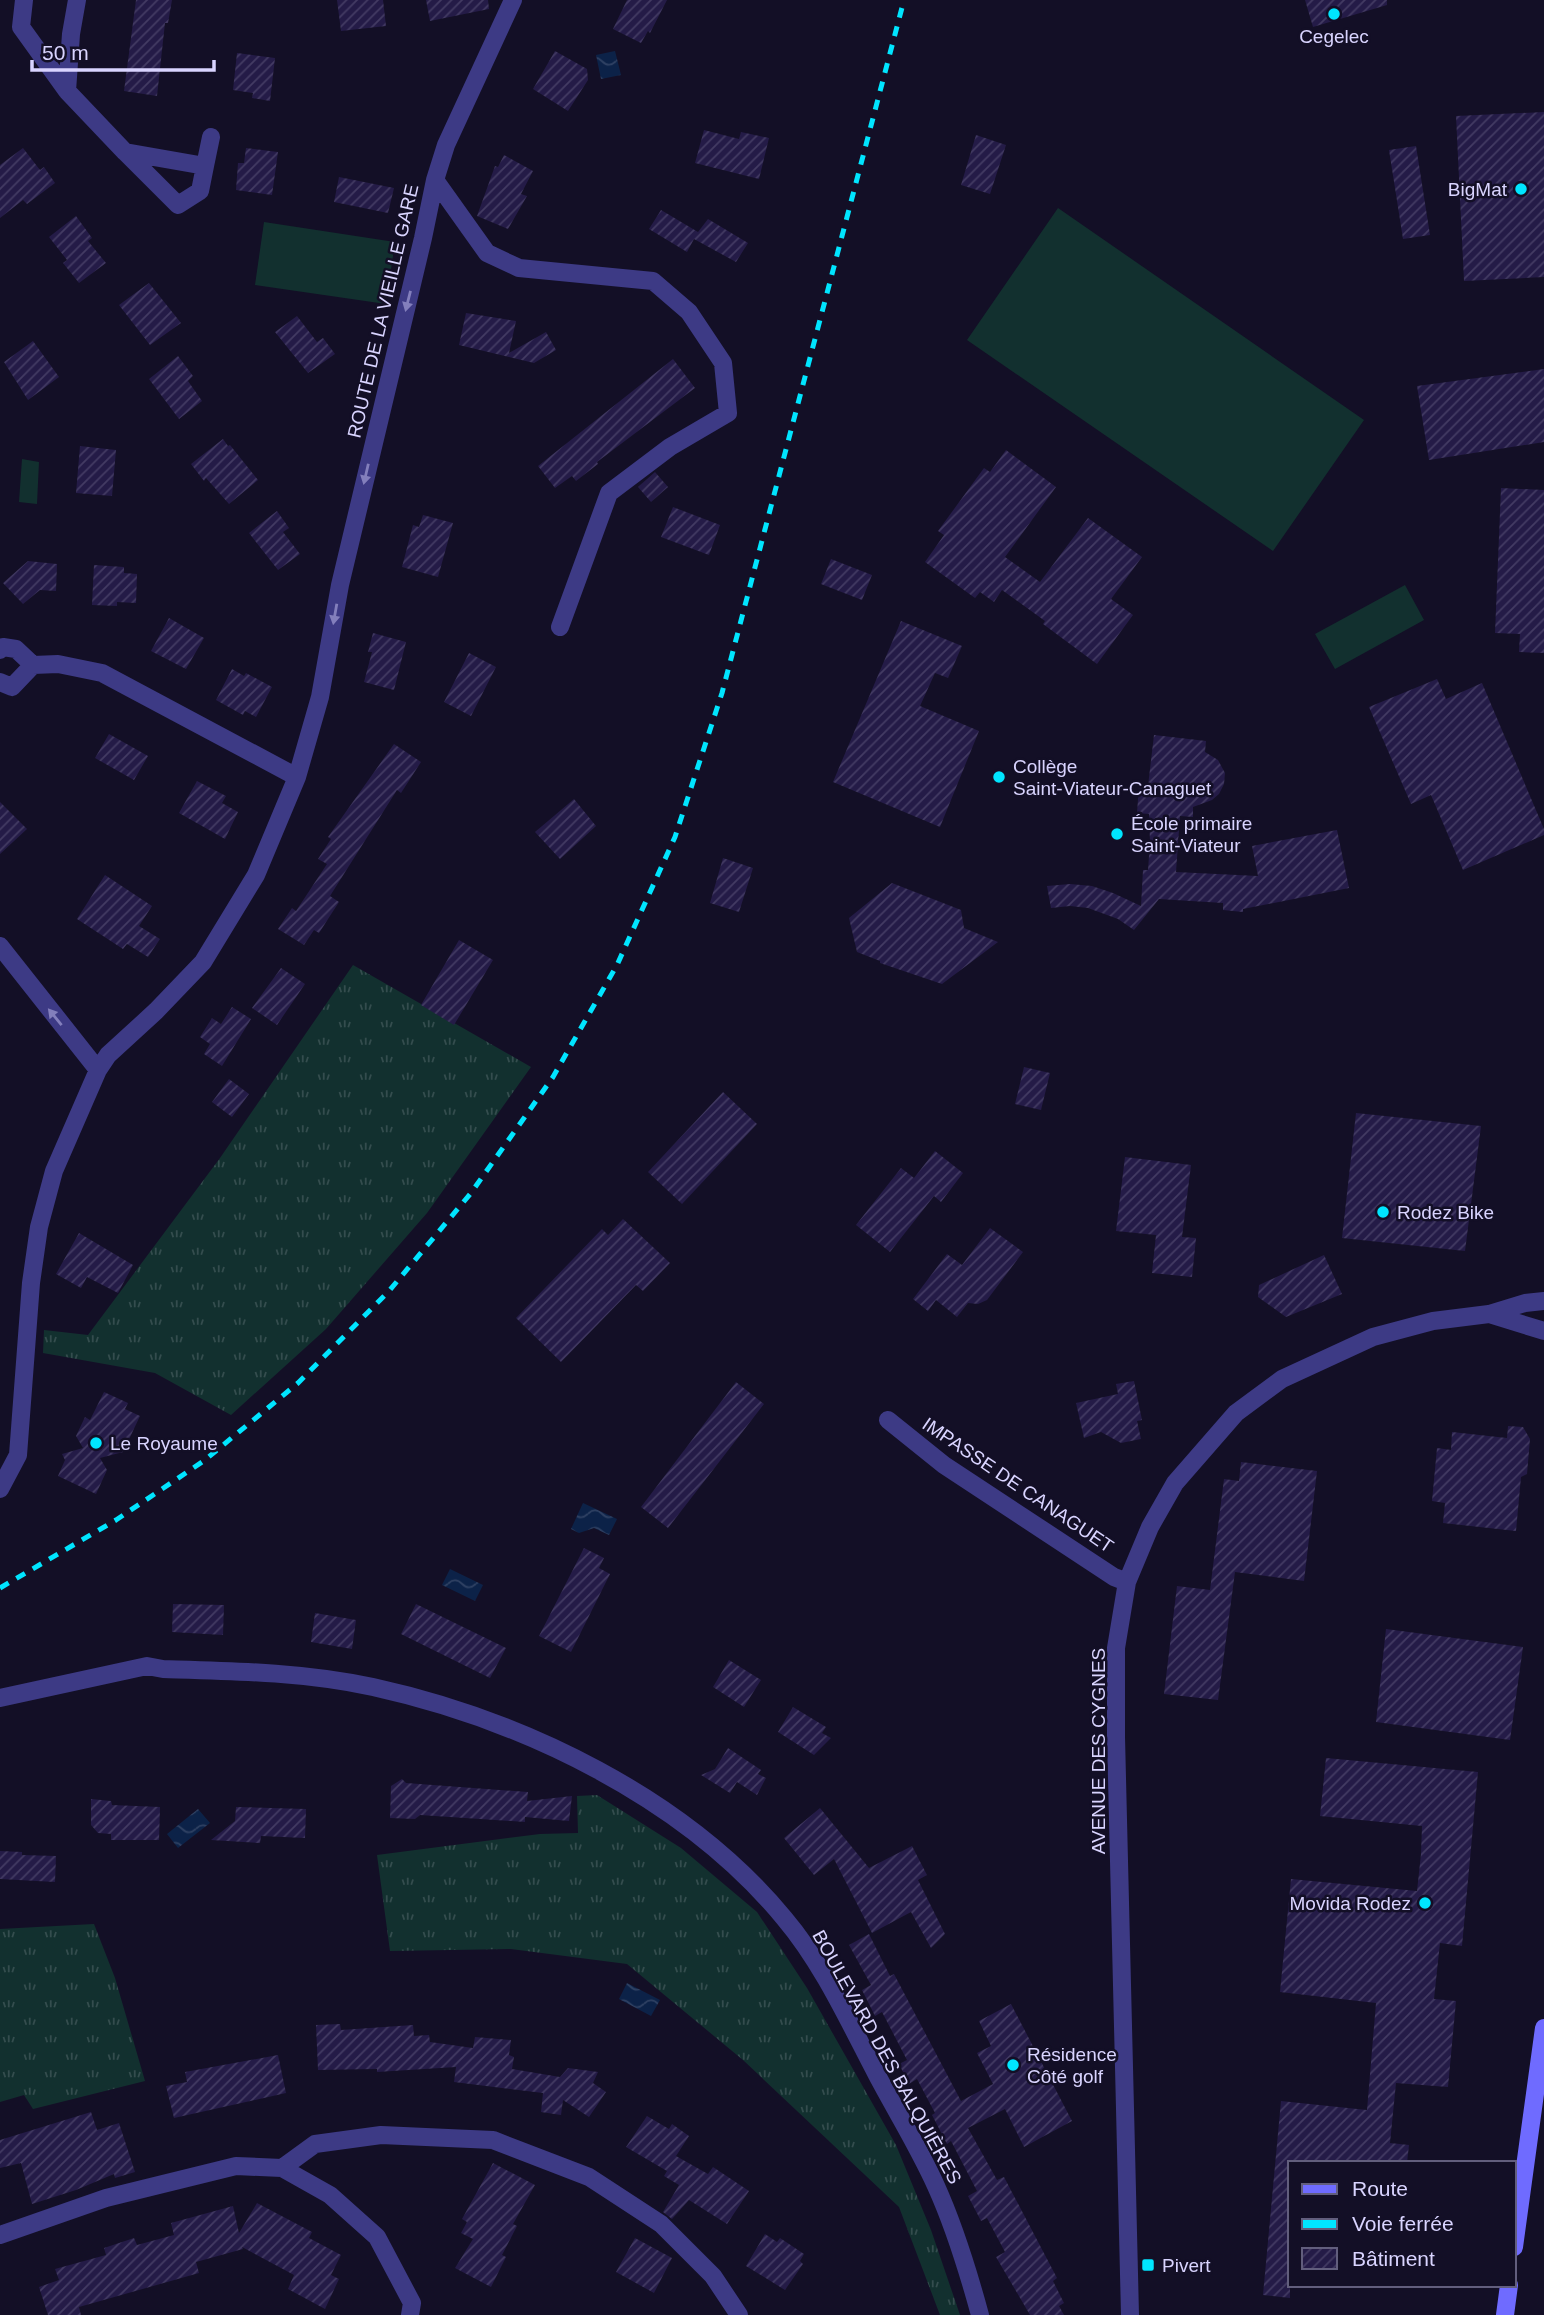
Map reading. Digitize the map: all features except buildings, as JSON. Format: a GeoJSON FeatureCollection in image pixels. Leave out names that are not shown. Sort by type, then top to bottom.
{"type":"FeatureCollection","features":[{"type":"Feature","properties":{"kind":"main road"},"geometry":{"type":"LineString","coordinates":[[1516,2232],[1544,2028]]}},
{"type":"Feature","properties":{"kind":"main road"},"geometry":{"type":"LineString","coordinates":[[1505,2315],[1509,2287]]}},
{"type":"Feature","properties":{"kind":"street"},"geometry":{"type":"LineString","coordinates":[[24,0],[21,27],[67,91],[178,205],[200,191],[211,137]]}},
{"type":"Feature","properties":{"kind":"street"},"geometry":{"type":"LineString","coordinates":[[67,91],[71,34],[77,0]]}},
{"type":"Feature","properties":{"kind":"street","name":"ROUTE DE LA VIEILLE GARE"},"geometry":{"type":"LineString","coordinates":[[0,1489],[18,1455],[31,1283],[39,1227],[54,1171],[108,1055],[203,962],[256,875],[297,777],[320,697],[340,585],[435,180],[446,145],[513,0]]}},
{"type":"Feature","properties":{"kind":"street"},"geometry":{"type":"LineString","coordinates":[[125,152],[205,166]]}},
{"type":"Feature","properties":{"kind":"street"},"geometry":{"type":"LineString","coordinates":[[435,180],[487,253],[519,268],[653,281],[689,312],[723,363],[728,413],[670,447],[609,493],[560,627]]}},
{"type":"Feature","properties":{"kind":"street"},"geometry":{"type":"LineString","coordinates":[[0,650],[3,647],[16,649],[33,665]]}},
{"type":"Feature","properties":{"kind":"street"},"geometry":{"type":"LineString","coordinates":[[0,682],[12,687],[33,665],[58,664],[102,673],[297,777]]}},
{"type":"Feature","properties":{"kind":"street"},"geometry":{"type":"LineString","coordinates":[[0,946],[99,1070]]}},
{"type":"Feature","properties":{"kind":"street","name":"AVENUE DES CYGNES"},"geometry":{"type":"LineString","coordinates":[[1130,2315],[1116,1737],[1116,1648],[1126,1582],[1150,1527],[1175,1483],[1236,1413],[1282,1379],[1373,1338],[1433,1321],[1489,1314],[1525,1303],[1544,1301]]}},
{"type":"Feature","properties":{"kind":"street","name":"AVENUE DES CYGNES"},"geometry":{"type":"LineString","coordinates":[[1489,1314],[1544,1331]]}},
{"type":"Feature","properties":{"kind":"street","name":"IMPASSE DE CANAGUET"},"geometry":{"type":"LineString","coordinates":[[888,1420],[944,1465],[1114,1577],[1126,1582]]}},
{"type":"Feature","properties":{"kind":"street","name":"BOULEVARD DES BALQUIÈRES"},"geometry":{"type":"LineString","coordinates":[[0,1698],[147,1666],[294,1676],[372,1687],[458,1710],[559,1750],[678,1820],[715,1848],[754,1884],[786,1919],[817,1965],[935,2184],[963,2252],[980,2315]]}},
{"type":"Feature","properties":{"kind":"street"},"geometry":{"type":"LineString","coordinates":[[282,2168],[315,2144],[381,2135],[493,2140],[589,2177],[661,2224],[713,2276],[739,2315]]}},
{"type":"Feature","properties":{"kind":"street"},"geometry":{"type":"LineString","coordinates":[[0,2235],[106,2198],[236,2166],[282,2168],[330,2195],[377,2238],[412,2303],[410,2315]]}},
{"type":"Feature","properties":{"kind":"green space"},"geometry":{"type":"Polygon","coordinates":[[[1058,208],[1364,420],[1273,551],[967,340],[1058,208]]]}},
{"type":"Feature","properties":{"kind":"green space"},"geometry":{"type":"Polygon","coordinates":[[[264,222],[395,242],[386,304],[255,285],[264,222]]]}},
{"type":"Feature","properties":{"kind":"green space"},"geometry":{"type":"Polygon","coordinates":[[[22,459],[39,462],[37,504],[19,502],[22,459]]]}},
{"type":"Feature","properties":{"kind":"green space"},"geometry":{"type":"Polygon","coordinates":[[[1405,585],[1424,620],[1335,669],[1315,634],[1405,585]]]}},
{"type":"Feature","properties":{"kind":"green space"},"geometry":{"type":"Polygon","coordinates":[[[353,965],[531,1067],[427,1213],[326,1329],[231,1415],[155,1373],[43,1353],[44,1330],[88,1335],[220,1158],[353,965]]]}},
{"type":"Feature","properties":{"kind":"green space"},"geometry":{"type":"Polygon","coordinates":[[[597,1795],[681,1848],[757,1912],[807,1988],[896,2145],[931,2230],[960,2315],[940,2315],[899,2207],[743,2060],[627,1964],[511,1949],[390,1951],[377,1855],[540,1834],[578,1833],[577,1796],[597,1795]]]}},
{"type":"Feature","properties":{"kind":"green space"},"geometry":{"type":"Polygon","coordinates":[[[94,1924],[115,1978],[145,2081],[33,2109],[24,2095],[0,2102],[0,1929],[94,1924]]]}},
{"type":"Feature","properties":{"kind":"water"},"geometry":{"type":"Polygon","coordinates":[[[615,51],[621,75],[601,79],[596,55],[615,51]]]}},
{"type":"Feature","properties":{"kind":"water"},"geometry":{"type":"Polygon","coordinates":[[[583,1503],[617,1519],[609,1535],[594,1528],[579,1533],[571,1529],[583,1503]]]}},
{"type":"Feature","properties":{"kind":"water"},"geometry":{"type":"Polygon","coordinates":[[[450,1569],[483,1585],[475,1601],[442,1585],[450,1569]]]}},
{"type":"Feature","properties":{"kind":"water"},"geometry":{"type":"Polygon","coordinates":[[[198,1809],[210,1823],[178,1848],[167,1834],[198,1809]]]}},
{"type":"Feature","properties":{"kind":"water"},"geometry":{"type":"Polygon","coordinates":[[[627,1983],[660,2000],[651,2016],[619,1999],[627,1983]]]}},
{"type":"Feature","properties":{"kind":"railway"},"geometry":{"type":"LineString","coordinates":[[0,1588],[116,1520],[205,1460],[298,1383],[389,1291],[471,1193],[553,1077],[617,965],[675,837],[722,693],[904,0]]}},
{"type":"Feature","properties":{"kind":"place","name":"Cegelec"},"geometry":{"type":"Point","coordinates":[1334,14]}},
{"type":"Feature","properties":{"kind":"place","name":"BigMat"},"geometry":{"type":"Point","coordinates":[1521,189]}},
{"type":"Feature","properties":{"kind":"place","name":"Collège Saint-Viateur-Canaguet"},"geometry":{"type":"Point","coordinates":[999,777]}},
{"type":"Feature","properties":{"kind":"place","name":"École primaire Saint-Viateur"},"geometry":{"type":"Point","coordinates":[1117,834]}},
{"type":"Feature","properties":{"kind":"place","name":"Rodez Bike"},"geometry":{"type":"Point","coordinates":[1383,1212]}},
{"type":"Feature","properties":{"kind":"place","name":"Le Royaume"},"geometry":{"type":"Point","coordinates":[96,1443]}},
{"type":"Feature","properties":{"kind":"place","name":"Movida Rodez"},"geometry":{"type":"Point","coordinates":[1425,1903]}},
{"type":"Feature","properties":{"kind":"place","name":"Résidence Côté golf"},"geometry":{"type":"Point","coordinates":[1013,2065]}},
{"type":"Feature","properties":{"kind":"place","name":"Pivert"},"geometry":{"type":"Point","coordinates":[1148,2265]}}]}
